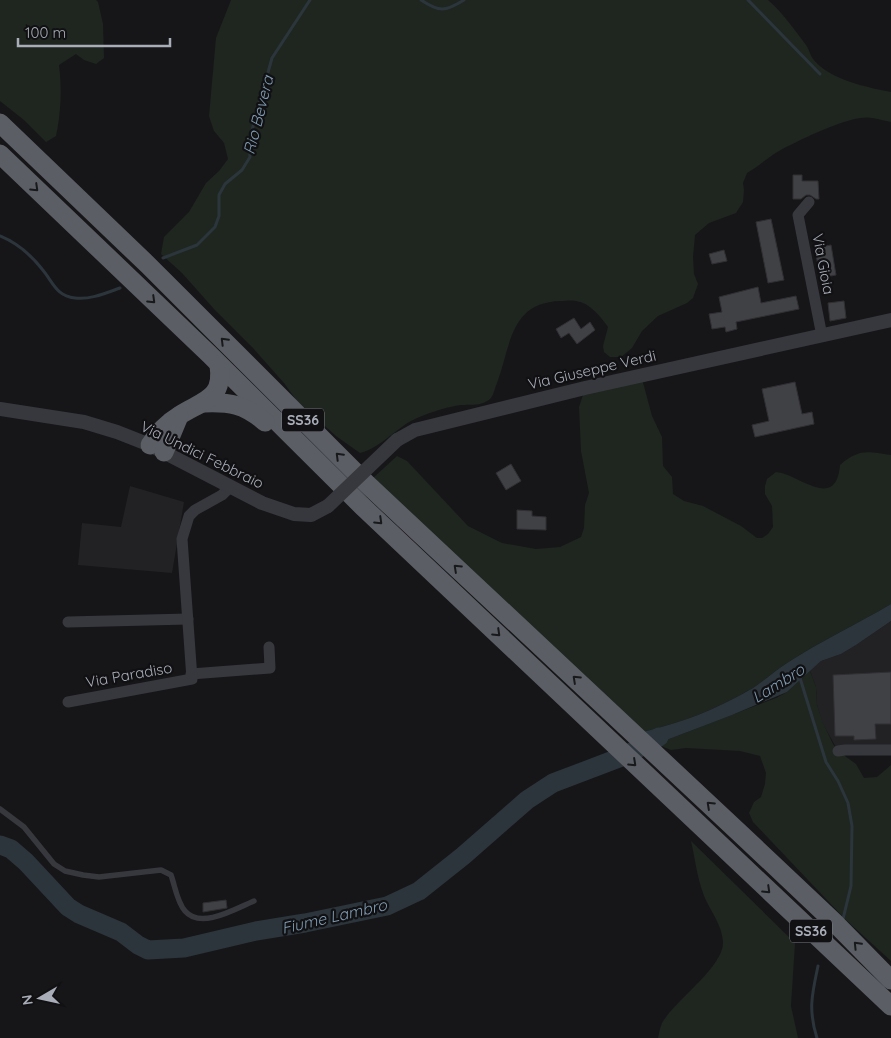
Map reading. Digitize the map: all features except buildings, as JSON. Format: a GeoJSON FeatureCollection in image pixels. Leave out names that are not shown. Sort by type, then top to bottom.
{"type":"FeatureCollection","features":[{"type":"Feature","properties":{"kind":"highway","name":"SS36"},"geometry":{"type":"LineString","coordinates":[[0,123],[148,265],[367,484],[834,922],[891,980]]}},
{"type":"Feature","properties":{"kind":"highway","name":"SS36"},"geometry":{"type":"LineString","coordinates":[[0,154],[219,364],[361,505],[891,1006]]}},
{"type":"Feature","properties":{"kind":"highway"},"geometry":{"type":"LineString","coordinates":[[157,449],[179,415],[204,403],[216,393],[221,377],[219,364]]}},
{"type":"Feature","properties":{"kind":"highway"},"geometry":{"type":"LineString","coordinates":[[204,403],[230,403],[250,411],[269,426],[330,483],[361,505]]}},
{"type":"Feature","properties":{"kind":"street","name":"Via Gioia"},"geometry":{"type":"LineString","coordinates":[[809,202],[798,215],[822,336]]}},
{"type":"Feature","properties":{"kind":"street","name":"Via Giuseppe Verdi"},"geometry":{"type":"LineString","coordinates":[[328,506],[397,440],[415,430],[585,388],[891,320]]}},
{"type":"Feature","properties":{"kind":"street","name":"Via Undici Febbraio"},"geometry":{"type":"LineString","coordinates":[[0,409],[84,422],[117,432],[157,449],[262,503],[294,514],[311,515],[328,506]]}},
{"type":"Feature","properties":{"kind":"street","name":"Via Paradiso"},"geometry":{"type":"LineString","coordinates":[[68,702],[192,679],[182,539],[189,516],[195,510],[222,495],[231,486]]}},
{"type":"Feature","properties":{"kind":"street"},"geometry":{"type":"LineString","coordinates":[[68,622],[188,619]]}},
{"type":"Feature","properties":{"kind":"street","name":"Via Paradiso"},"geometry":{"type":"LineString","coordinates":[[191,674],[270,668],[269,646]]}},
{"type":"Feature","properties":{"kind":"street"},"geometry":{"type":"LineString","coordinates":[[838,751],[891,750]]}},
{"type":"Feature","properties":{"kind":"lane"},"geometry":{"type":"LineString","coordinates":[[0,809],[24,827],[54,864],[65,871],[82,876],[99,877],[161,870],[171,875],[179,900],[186,912],[202,919],[219,916],[254,901]]}},
{"type":"Feature","properties":{"kind":"shaded area"},"geometry":{"type":"Polygon","coordinates":[[[0,0],[96,0],[98,2],[103,24],[104,58],[96,64],[84,60],[76,54],[59,65],[61,92],[58,127],[56,136],[46,142],[24,120],[0,101],[0,0]]]}},
{"type":"Feature","properties":{"kind":"shaded area"},"geometry":{"type":"Polygon","coordinates":[[[231,0],[768,0],[788,21],[806,45],[813,59],[820,66],[849,82],[891,92],[891,122],[865,118],[842,123],[787,147],[747,173],[743,183],[743,202],[736,213],[709,223],[695,235],[694,274],[698,284],[693,298],[687,303],[658,316],[642,331],[632,348],[621,357],[610,357],[604,352],[603,346],[608,327],[598,314],[586,304],[574,301],[544,303],[531,309],[515,329],[491,398],[483,403],[460,405],[422,416],[406,424],[376,446],[360,453],[336,436],[297,401],[253,348],[214,309],[182,273],[161,254],[164,237],[189,212],[206,183],[228,159],[224,143],[214,131],[209,116],[216,38],[231,0]]]}},
{"type":"Feature","properties":{"kind":"shaded area"},"geometry":{"type":"Polygon","coordinates":[[[641,375],[652,416],[662,437],[663,466],[672,477],[673,494],[684,501],[703,506],[741,526],[757,538],[762,538],[768,534],[773,527],[772,506],[765,494],[765,486],[767,479],[776,472],[815,487],[824,488],[832,486],[837,479],[840,465],[853,456],[864,452],[891,455],[891,604],[800,655],[740,696],[700,714],[643,732],[373,478],[397,456],[407,461],[468,526],[502,543],[536,549],[560,547],[581,537],[584,528],[585,505],[589,493],[581,451],[579,407],[583,395],[641,375]]]}},
{"type":"Feature","properties":{"kind":"shaded area"},"geometry":{"type":"Polygon","coordinates":[[[130,486],[184,502],[172,573],[78,565],[82,523],[121,527],[130,486]]]}},
{"type":"Feature","properties":{"kind":"shaded area"},"geometry":{"type":"Polygon","coordinates":[[[891,621],[891,750],[838,751],[823,724],[817,705],[816,687],[810,671],[821,661],[841,654],[891,621]]]}},
{"type":"Feature","properties":{"kind":"shaded area"},"geometry":{"type":"Polygon","coordinates":[[[810,671],[816,687],[817,705],[823,723],[838,751],[856,764],[864,778],[877,777],[891,765],[891,961],[846,920],[753,822],[749,813],[754,802],[761,797],[765,784],[766,773],[760,756],[740,751],[686,748],[671,750],[656,744],[776,698],[787,692],[810,671]]]}},
{"type":"Feature","properties":{"kind":"shaded area"},"geometry":{"type":"Polygon","coordinates":[[[691,841],[795,943],[791,1006],[798,1038],[658,1038],[662,1023],[668,1014],[708,973],[716,962],[723,942],[720,929],[701,887],[691,841]]]}},
{"type":"Feature","properties":{"kind":"water","name":"Lambro"},"geometry":{"type":"Polygon","coordinates":[[[891,604],[891,621],[841,654],[821,661],[787,692],[656,744],[643,732],[700,714],[740,696],[800,655],[891,604]]]}},
{"type":"Feature","properties":{"kind":"waterway","name":"Rio Bevera"},"geometry":{"type":"LineString","coordinates":[[163,258],[197,245],[215,227],[219,216],[219,195],[225,184],[242,170],[250,157],[249,141],[272,58],[310,0]]}},
{"type":"Feature","properties":{"kind":"waterway","name":"Rio Bevera"},"geometry":{"type":"LineString","coordinates":[[421,0],[433,7],[442,9],[452,7],[464,0]]}},
{"type":"Feature","properties":{"kind":"waterway"},"geometry":{"type":"LineString","coordinates":[[748,0],[820,74]]}},
{"type":"Feature","properties":{"kind":"waterway","name":"Rio Bevera"},"geometry":{"type":"LineString","coordinates":[[0,236],[28,254],[42,269],[55,288],[69,297],[92,297],[120,288]]}},
{"type":"Feature","properties":{"kind":"waterway","name":"Lambro"},"geometry":{"type":"LineString","coordinates":[[800,678],[826,762],[838,781],[848,803],[852,826],[851,886],[843,919]]}},
{"type":"Feature","properties":{"kind":"waterway","name":"Fiume Lambro"},"geometry":{"type":"LineString","coordinates":[[0,845],[11,849],[26,862],[68,907],[79,914],[121,932],[148,950],[184,948],[256,931],[387,906],[419,891],[463,856],[527,800],[553,783],[624,756],[659,737]]}},
{"type":"Feature","properties":{"kind":"waterway"},"geometry":{"type":"LineString","coordinates":[[817,1038],[814,1028],[812,1002],[818,966]]}}]}
